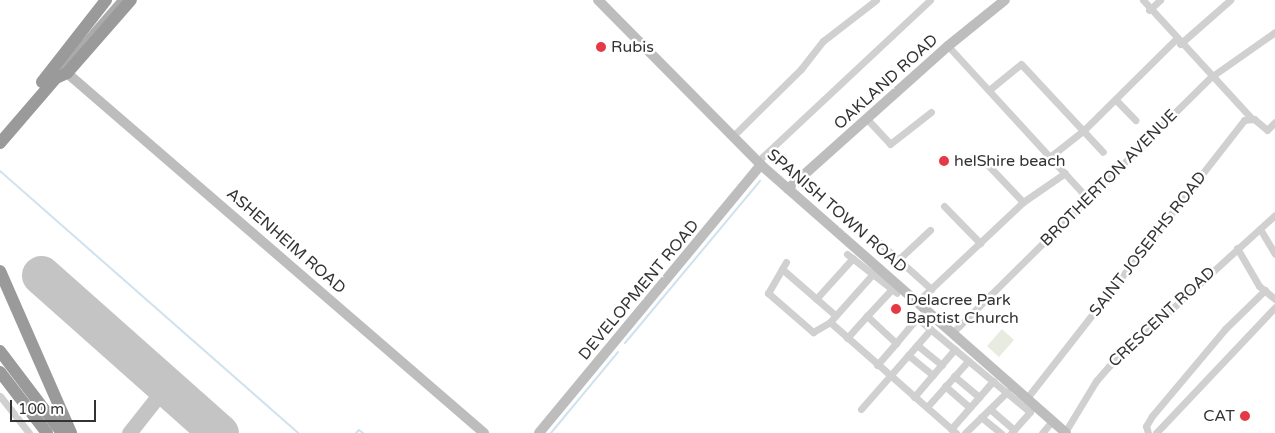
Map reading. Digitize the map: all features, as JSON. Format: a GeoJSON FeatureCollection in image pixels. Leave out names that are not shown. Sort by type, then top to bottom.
{"type":"FeatureCollection","features":[{"type":"Feature","properties":{"kind":"highway"},"geometry":{"type":"LineString","coordinates":[[0,143],[59,72],[106,0]]}},
{"type":"Feature","properties":{"kind":"highway"},"geometry":{"type":"LineString","coordinates":[[0,132],[131,0]]}},
{"type":"Feature","properties":{"kind":"highway"},"geometry":{"type":"LineString","coordinates":[[0,271],[71,433]]}},
{"type":"Feature","properties":{"kind":"highway"},"geometry":{"type":"LineString","coordinates":[[0,351],[62,433]]}},
{"type":"Feature","properties":{"kind":"highway"},"geometry":{"type":"LineString","coordinates":[[0,372],[47,433]]}},
{"type":"Feature","properties":{"kind":"highway"},"geometry":{"type":"LineString","coordinates":[[0,383],[42,433]]}},
{"type":"Feature","properties":{"kind":"main road"},"geometry":{"type":"LineString","coordinates":[[59,72],[114,0]]}},
{"type":"Feature","properties":{"kind":"main road"},"geometry":{"type":"LineString","coordinates":[[59,72],[123,0]]}},
{"type":"Feature","properties":{"kind":"street","name":"SPANISH TOWN ROAD"},"geometry":{"type":"LineString","coordinates":[[598,0],[759,164],[876,271],[918,301],[1065,432]]}},
{"type":"Feature","properties":{"kind":"street"},"geometry":{"type":"LineString","coordinates":[[732,137],[801,69],[823,41],[876,0]]}},
{"type":"Feature","properties":{"kind":"street"},"geometry":{"type":"LineString","coordinates":[[759,164],[930,0]]}},
{"type":"Feature","properties":{"kind":"street","name":"OAKLAND ROAD"},"geometry":{"type":"LineString","coordinates":[[788,189],[948,46],[1005,0]]}},
{"type":"Feature","properties":{"kind":"street"},"geometry":{"type":"LineString","coordinates":[[1143,0],[1149,10],[1178,42],[1251,118],[1266,130],[1275,122]]}},
{"type":"Feature","properties":{"kind":"street"},"geometry":{"type":"LineString","coordinates":[[1149,10],[1160,0]]}},
{"type":"Feature","properties":{"kind":"street"},"geometry":{"type":"LineString","coordinates":[[1051,156],[1084,130],[1178,42],[1230,0]]}},
{"type":"Feature","properties":{"kind":"street","name":"BROTHERTON AVENUE"},"geometry":{"type":"LineString","coordinates":[[952,333],[1211,78],[1275,32]]}},
{"type":"Feature","properties":{"kind":"street"},"geometry":{"type":"LineString","coordinates":[[948,46],[1051,156],[1088,199]]}},
{"type":"Feature","properties":{"kind":"street"},"geometry":{"type":"LineString","coordinates":[[988,90],[1021,64],[1103,152]]}},
{"type":"Feature","properties":{"kind":"street","name":"ASHENHEIM ROAD"},"geometry":{"type":"LineString","coordinates":[[59,72],[484,433]]}},
{"type":"Feature","properties":{"kind":"street"},"geometry":{"type":"LineString","coordinates":[[1116,100],[1135,120]]}},
{"type":"Feature","properties":{"kind":"street"},"geometry":{"type":"LineString","coordinates":[[867,119],[890,144],[931,112]]}},
{"type":"Feature","properties":{"kind":"street","name":"SAINT JOSEPHS ROAD"},"geometry":{"type":"LineString","coordinates":[[1027,398],[1244,120],[1251,118]]}},
{"type":"Feature","properties":{"kind":"street"},"geometry":{"type":"LineString","coordinates":[[986,163],[1023,202]]}},
{"type":"Feature","properties":{"kind":"street","name":"DEVELOPMENT ROAD"},"geometry":{"type":"LineString","coordinates":[[539,433],[759,164]]}},
{"type":"Feature","properties":{"kind":"street"},"geometry":{"type":"LineString","coordinates":[[918,301],[1023,202],[1065,173]]}},
{"type":"Feature","properties":{"kind":"street"},"geometry":{"type":"LineString","coordinates":[[944,206],[980,243]]}},
{"type":"Feature","properties":{"kind":"street","name":"CRESCENT ROAD"},"geometry":{"type":"LineString","coordinates":[[1065,432],[1096,381],[1109,366],[1275,215]]}},
{"type":"Feature","properties":{"kind":"street"},"geometry":{"type":"LineString","coordinates":[[1260,229],[1275,254]]}},
{"type":"Feature","properties":{"kind":"street"},"geometry":{"type":"LineString","coordinates":[[898,260],[930,230]]}},
{"type":"Feature","properties":{"kind":"street"},"geometry":{"type":"LineString","coordinates":[[880,243],[931,290]]}},
{"type":"Feature","properties":{"kind":"street"},"geometry":{"type":"LineString","coordinates":[[1237,248],[1248,270],[1275,299]]}},
{"type":"Feature","properties":{"kind":"street"},"geometry":{"type":"LineString","coordinates":[[816,299],[850,256],[876,271],[894,291],[847,338]]}},
{"type":"Feature","properties":{"kind":"street"},"geometry":{"type":"LineString","coordinates":[[835,315],[816,299],[784,266],[768,290],[769,295],[809,331],[817,332],[830,322],[876,271]]}},
{"type":"Feature","properties":{"kind":"street"},"geometry":{"type":"LineString","coordinates":[[1148,433],[1146,426],[1152,416],[1225,330],[1265,290]]}},
{"type":"Feature","properties":{"kind":"street"},"geometry":{"type":"LineString","coordinates":[[1156,433],[1275,307]]}},
{"type":"Feature","properties":{"kind":"street"},"geometry":{"type":"LineString","coordinates":[[867,316],[896,343]]}},
{"type":"Feature","properties":{"kind":"street"},"geometry":{"type":"LineString","coordinates":[[877,365],[917,318],[1030,412],[1013,431],[990,409]]}},
{"type":"Feature","properties":{"kind":"street"},"geometry":{"type":"LineString","coordinates":[[830,322],[953,431],[969,407],[993,381]]}},
{"type":"Feature","properties":{"kind":"street"},"geometry":{"type":"LineString","coordinates":[[861,408],[931,329]]}},
{"type":"Feature","properties":{"kind":"street"},"geometry":{"type":"LineString","coordinates":[[917,345],[942,365]]}},
{"type":"Feature","properties":{"kind":"street"},"geometry":{"type":"LineString","coordinates":[[914,397],[955,349]]}},
{"type":"Feature","properties":{"kind":"street"},"geometry":{"type":"LineString","coordinates":[[908,355],[933,375]]}},
{"type":"Feature","properties":{"kind":"street"},"geometry":{"type":"LineString","coordinates":[[927,407],[968,360]]}},
{"type":"Feature","properties":{"kind":"street"},"geometry":{"type":"LineString","coordinates":[[954,376],[979,396]]}},
{"type":"Feature","properties":{"kind":"street"},"geometry":{"type":"LineString","coordinates":[[945,386],[969,407]]}},
{"type":"Feature","properties":{"kind":"street"},"geometry":{"type":"LineString","coordinates":[[965,433],[1007,392]]}},
{"type":"Feature","properties":{"kind":"street"},"geometry":{"type":"LineString","coordinates":[[0,396],[29,433]]}},
{"type":"Feature","properties":{"kind":"street"},"geometry":{"type":"LineString","coordinates":[[981,417],[1001,433]]}},
{"type":"Feature","properties":{"kind":"street"},"geometry":{"type":"LineString","coordinates":[[1042,433],[1053,420]]}},
{"type":"Feature","properties":{"kind":"shaded area"},"geometry":{"type":"Polygon","coordinates":[[[1002,329],[1014,340],[999,357],[987,346],[1002,329]]]}},
{"type":"Feature","properties":{"kind":"waterway"},"geometry":{"type":"LineString","coordinates":[[0,171],[298,433]]}},
{"type":"Feature","properties":{"kind":"waterway"},"geometry":{"type":"LineString","coordinates":[[625,343],[760,181]]}},
{"type":"Feature","properties":{"kind":"waterway"},"geometry":{"type":"LineString","coordinates":[[551,433],[618,352]]}},
{"type":"Feature","properties":{"kind":"waterway"},"geometry":{"type":"LineString","coordinates":[[356,433],[359,430],[363,433]]}},
{"type":"Feature","properties":{"kind":"taxiway"},"geometry":{"type":"LineString","coordinates":[[129,433],[166,386]]}},
{"type":"Feature","properties":{"kind":"runway"},"geometry":{"type":"LineString","coordinates":[[41,275],[219,433]]}},
{"type":"Feature","properties":{"kind":"place","name":"Rubis"},"geometry":{"type":"Point","coordinates":[601,47]}},
{"type":"Feature","properties":{"kind":"place","name":"helShire beach"},"geometry":{"type":"Point","coordinates":[944,161]}},
{"type":"Feature","properties":{"kind":"place","name":"Delacree Park Baptist Church"},"geometry":{"type":"Point","coordinates":[896,309]}},
{"type":"Feature","properties":{"kind":"place","name":"CAT"},"geometry":{"type":"Point","coordinates":[1245,416]}}]}
